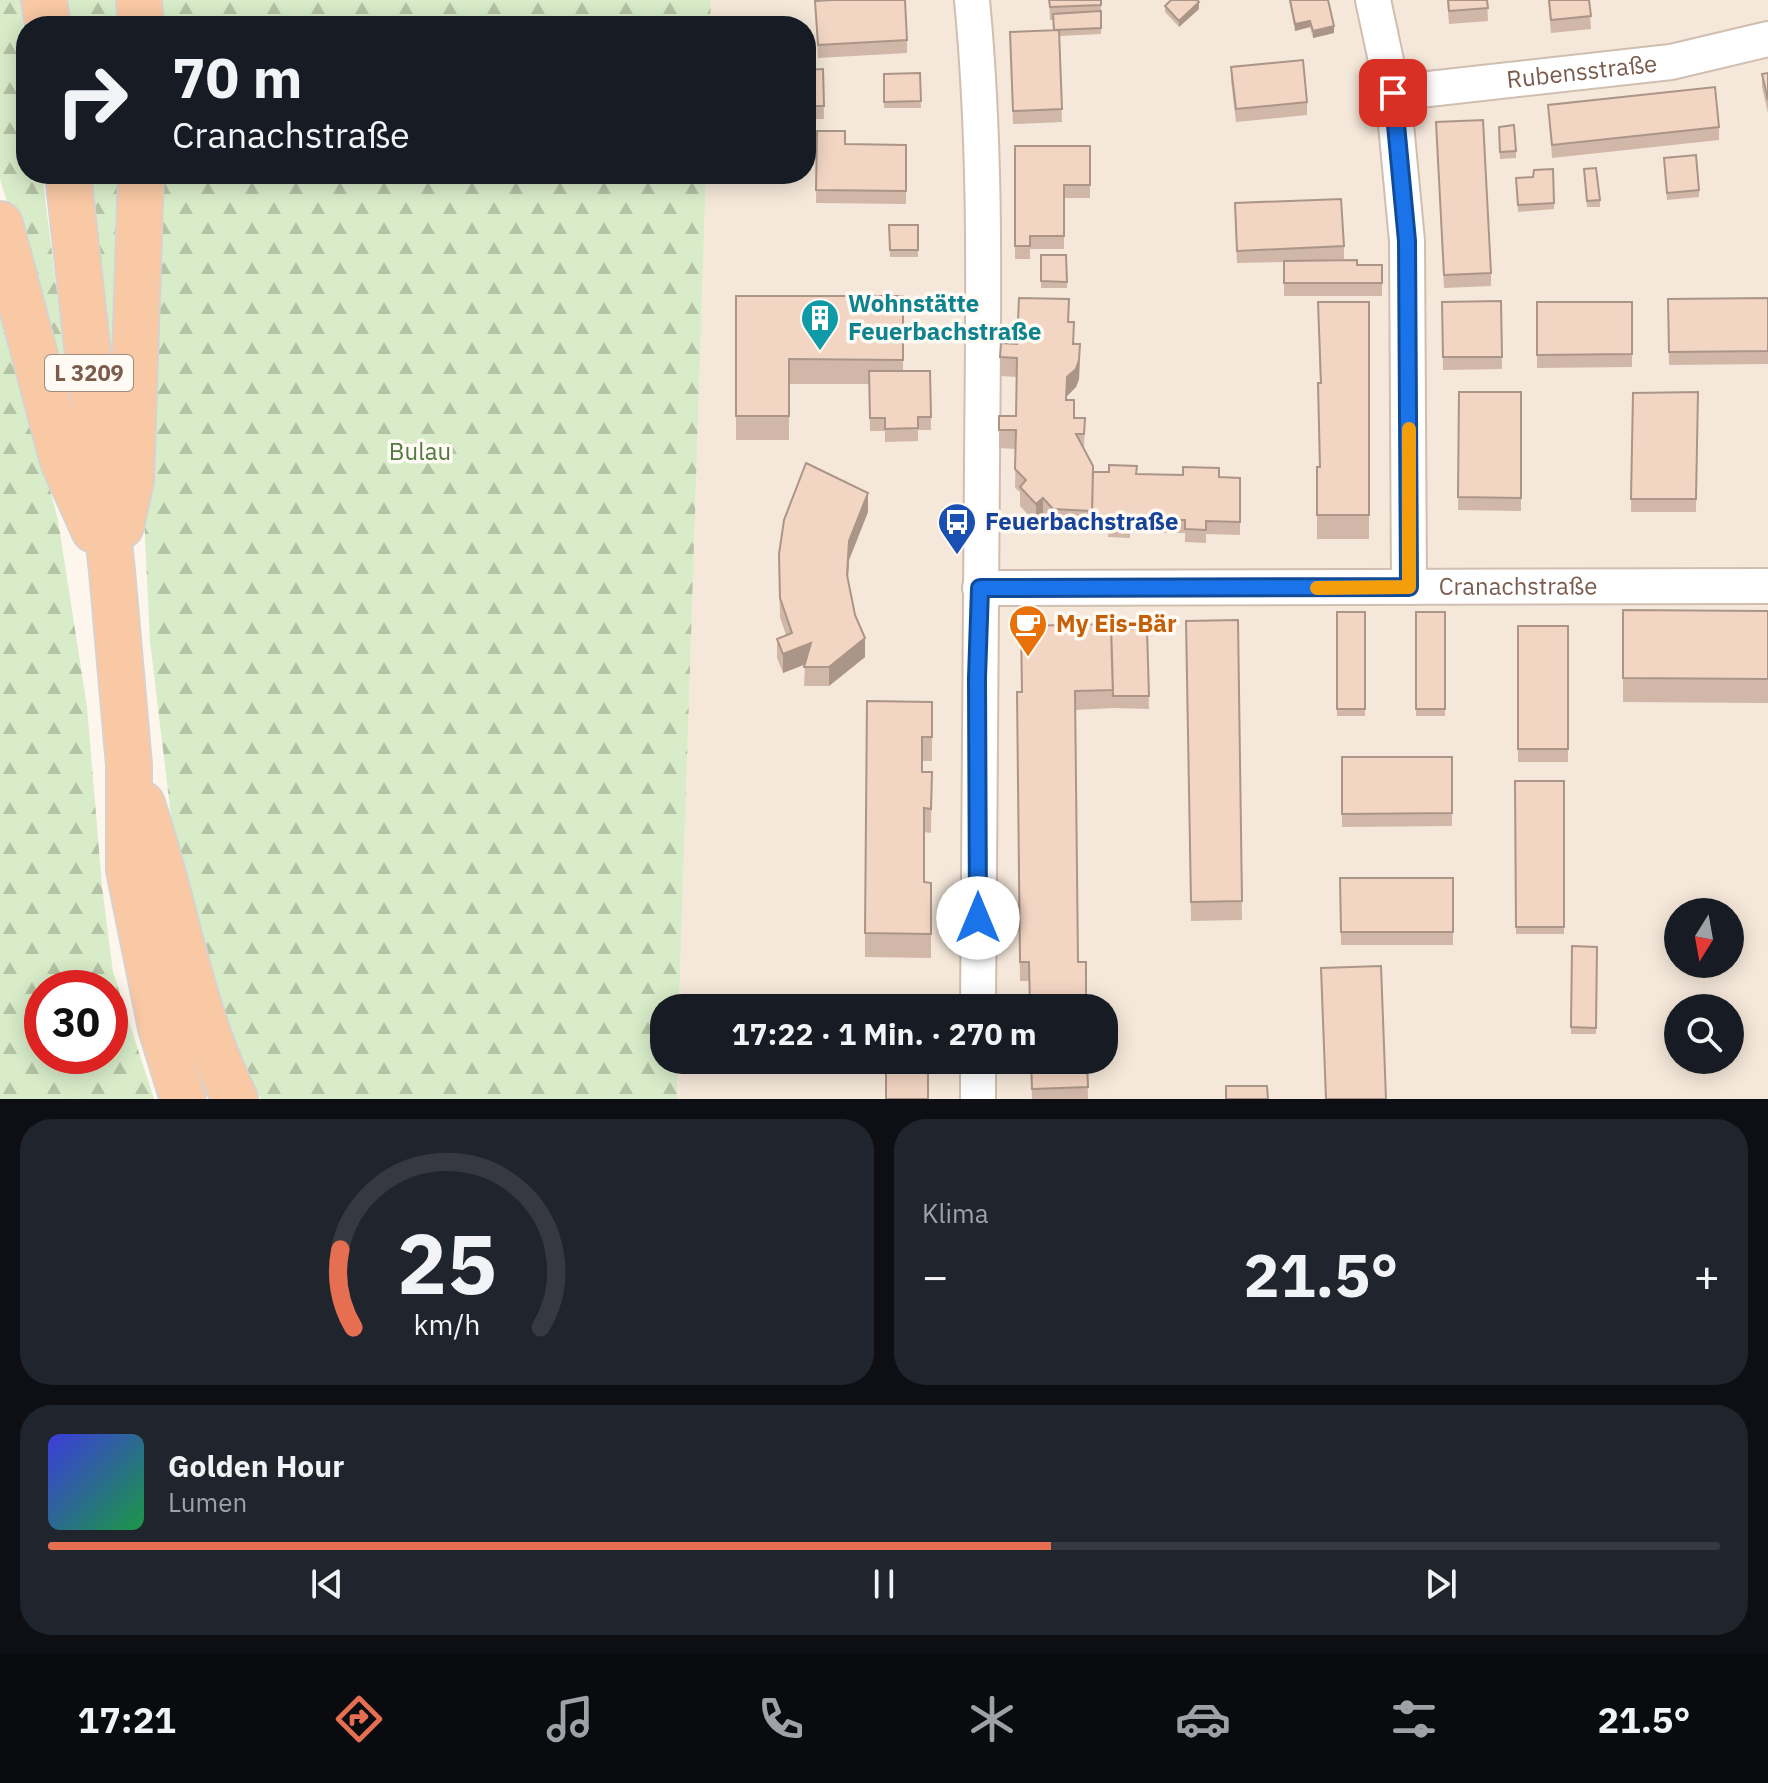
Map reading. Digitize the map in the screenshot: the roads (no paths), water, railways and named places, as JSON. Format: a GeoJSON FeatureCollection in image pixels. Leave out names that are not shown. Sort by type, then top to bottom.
{"type":"FeatureCollection","features":[{"type":"Feature","properties":{"kind":"highway","name":"L 3209"},"geometry":{"type":"LineString","coordinates":[[69,184],[112,571],[129,765],[129,870],[161,1028],[183,1099]]}},
{"type":"Feature","properties":{"kind":"highway"},"geometry":{"type":"LineString","coordinates":[[112,571],[131,480],[141,184]]}},
{"type":"Feature","properties":{"kind":"highway","name":"L 3209"},"geometry":{"type":"LineString","coordinates":[[0,224],[63,461],[112,571]]}},
{"type":"Feature","properties":{"kind":"highway","name":"L 3209"},"geometry":{"type":"LineString","coordinates":[[129,765],[157,849],[170,909],[191,979],[235,1099]]}},
{"type":"Feature","properties":{"kind":"highway"},"geometry":{"type":"LineString","coordinates":[[156,1099],[161,1028]]}},
{"type":"Feature","properties":{"kind":"street"},"geometry":{"type":"LineString","coordinates":[[972,0],[982,121],[984,197],[977,678],[978,994]]}},
{"type":"Feature","properties":{"kind":"street"},"geometry":{"type":"LineString","coordinates":[[1373,0],[1393,93],[1407,241],[1409,587]]}},
{"type":"Feature","properties":{"kind":"street","name":"Rubensstraße"},"geometry":{"type":"LineString","coordinates":[[1393,93],[1671,62],[1768,39]]}},
{"type":"Feature","properties":{"kind":"street","name":"Cranachstraße"},"geometry":{"type":"LineString","coordinates":[[980,588],[1768,586]]}},
{"type":"Feature","properties":{"kind":"street"},"geometry":{"type":"LineString","coordinates":[[978,1074],[978,1099]]}},
{"type":"Feature","properties":{"kind":"place","name":"Wohnstätte Feuerbachstraße"},"geometry":{"type":"Point","coordinates":[820,352]}},
{"type":"Feature","properties":{"kind":"place","name":"Feuerbachstraße"},"geometry":{"type":"Point","coordinates":[957,556]}},
{"type":"Feature","properties":{"kind":"place","name":"My Eis-Bär"},"geometry":{"type":"Point","coordinates":[1028,658]}},
{"type":"Feature","properties":{"kind":"park label","name":"Bulau"},"geometry":{"type":"Point","coordinates":[420,452]}}]}
